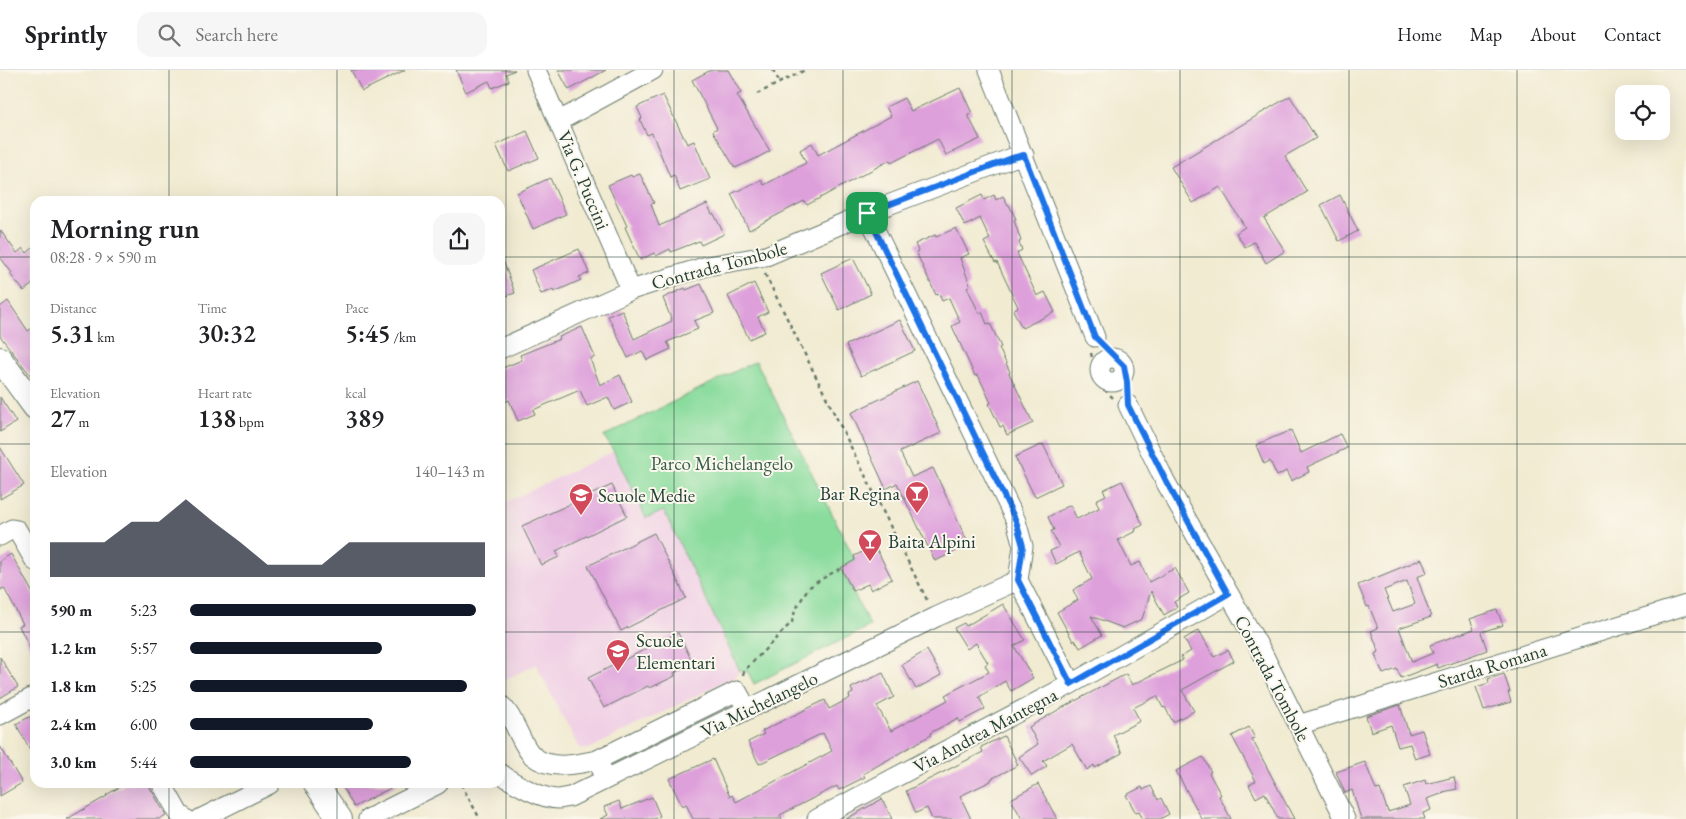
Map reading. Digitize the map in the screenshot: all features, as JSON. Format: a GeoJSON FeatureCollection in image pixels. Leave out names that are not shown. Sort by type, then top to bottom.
{"type":"FeatureCollection","features":[{"type":"Feature","properties":{"kind":"main road"},"geometry":{"type":"LineString","coordinates":[[0,359],[30,400]]}},
{"type":"Feature","properties":{"kind":"main road"},"geometry":{"type":"LineString","coordinates":[[319,788],[340,819]]}},
{"type":"Feature","properties":{"kind":"street","name":"Via G. Puccini"},"geometry":{"type":"LineString","coordinates":[[536,70],[630,290]]}},
{"type":"Feature","properties":{"kind":"street"},"geometry":{"type":"LineString","coordinates":[[559,121],[653,70]]}},
{"type":"Feature","properties":{"kind":"street"},"geometry":{"type":"LineString","coordinates":[[989,70],[1095,337],[1103,376],[1117,382],[1123,377],[1121,367],[1095,337]]}},
{"type":"Feature","properties":{"kind":"street","name":"Contrada Tombole"},"geometry":{"type":"LineString","coordinates":[[505,347],[630,290],[707,266],[766,256],[867,213],[1024,155]]}},
{"type":"Feature","properties":{"kind":"street"},"geometry":{"type":"LineString","coordinates":[[867,213],[1016,521],[1023,546],[1018,580],[1071,684]]}},
{"type":"Feature","properties":{"kind":"street","name":"Contrada Tombole"},"geometry":{"type":"LineString","coordinates":[[1121,367],[1127,382],[1128,405]]}},
{"type":"Feature","properties":{"kind":"street","name":"Contrada Tombole"},"geometry":{"type":"LineString","coordinates":[[1103,376],[1128,405],[1166,481],[1263,654],[1345,819]]}},
{"type":"Feature","properties":{"kind":"street"},"geometry":{"type":"LineString","coordinates":[[9,533],[30,556]]}},
{"type":"Feature","properties":{"kind":"street","name":"Via Michelangelo"},"geometry":{"type":"LineString","coordinates":[[505,776],[523,787],[545,796],[558,799],[570,797],[936,617],[1018,580]]}},
{"type":"Feature","properties":{"kind":"street","name":"Via Andrea Mantegna"},"geometry":{"type":"LineString","coordinates":[[817,819],[1071,684],[1228,594]]}},
{"type":"Feature","properties":{"kind":"street","name":"Starda Romana"},"geometry":{"type":"LineString","coordinates":[[1298,725],[1686,604]]}},
{"type":"Feature","properties":{"kind":"street"},"geometry":{"type":"LineString","coordinates":[[505,709],[510,714],[517,730],[533,756],[550,764],[560,766],[597,760],[737,691],[747,710]]}},
{"type":"Feature","properties":{"kind":"street"},"geometry":{"type":"LineString","coordinates":[[0,715],[30,699]]}},
{"type":"Feature","properties":{"kind":"street"},"geometry":{"type":"LineString","coordinates":[[597,760],[606,778]]}},
{"type":"Feature","properties":{"kind":"street"},"geometry":{"type":"LineString","coordinates":[[164,788],[179,814],[186,819]]}},
{"type":"Feature","properties":{"kind":"street"},"geometry":{"type":"LineString","coordinates":[[200,819],[262,788]]}},
{"type":"Feature","properties":{"kind":"street"},"geometry":{"type":"LineString","coordinates":[[368,819],[430,788]]}},
{"type":"Feature","properties":{"kind":"path"},"geometry":{"type":"LineString","coordinates":[[773,70],[780,83]]}},
{"type":"Feature","properties":{"kind":"path"},"geometry":{"type":"LineString","coordinates":[[757,94],[805,70]]}},
{"type":"Feature","properties":{"kind":"path"},"geometry":{"type":"LineString","coordinates":[[765,274],[936,617]]}},
{"type":"Feature","properties":{"kind":"path"},"geometry":{"type":"LineString","coordinates":[[737,691],[744,671],[792,622],[795,611],[808,588],[841,568]]}},
{"type":"Feature","properties":{"kind":"path"},"geometry":{"type":"LineString","coordinates":[[464,788],[480,819]]}},
{"type":"Feature","properties":{"kind":"shaded area"},"geometry":{"type":"Polygon","coordinates":[[[614,451],[647,518],[664,510],[740,671],[736,676],[589,749],[581,749],[537,664],[505,680],[505,503],[614,451]]]}},
{"type":"Feature","properties":{"kind":"green space","name":"Parco Michelangelo"},"geometry":{"type":"Polygon","coordinates":[[[756,361],[855,560],[841,568],[870,626],[754,684],[748,672],[740,671],[664,511],[646,518],[613,450],[604,436],[756,361]]]}},
{"type":"Feature","properties":{"kind":"building"},"geometry":{"type":"Polygon","coordinates":[[[351,70],[405,70],[362,91],[351,70]]]}},
{"type":"Feature","properties":{"kind":"building"},"geometry":{"type":"Polygon","coordinates":[[[456,70],[515,70],[506,74],[509,81],[492,88],[489,81],[466,92],[456,70]]]}},
{"type":"Feature","properties":{"kind":"building"},"geometry":{"type":"Polygon","coordinates":[[[558,70],[606,70],[569,90],[558,70]]]}},
{"type":"Feature","properties":{"kind":"building"},"geometry":{"type":"Polygon","coordinates":[[[711,70],[728,70],[741,93],[737,95],[770,151],[735,168],[713,131],[717,128],[692,80],[711,70]]]}},
{"type":"Feature","properties":{"kind":"building"},"geometry":{"type":"Polygon","coordinates":[[[960,88],[972,113],[968,115],[980,139],[946,155],[938,139],[891,163],[890,160],[807,205],[804,201],[749,230],[731,194],[761,180],[764,185],[806,163],[800,150],[812,143],[818,155],[891,116],[886,107],[904,98],[911,111],[960,88]]]}},
{"type":"Feature","properties":{"kind":"building"},"geometry":{"type":"Polygon","coordinates":[[[663,95],[687,144],[694,141],[710,179],[680,191],[674,175],[670,177],[652,133],[647,135],[640,120],[642,118],[637,107],[663,95]]]}},
{"type":"Feature","properties":{"kind":"building"},"geometry":{"type":"Polygon","coordinates":[[[1290,96],[1316,138],[1285,156],[1307,192],[1264,218],[1285,251],[1266,263],[1254,242],[1245,247],[1236,233],[1245,227],[1220,187],[1193,203],[1171,167],[1290,96]]]}},
{"type":"Feature","properties":{"kind":"building"},"geometry":{"type":"Polygon","coordinates":[[[527,131],[539,158],[508,171],[496,145],[527,131]]]}},
{"type":"Feature","properties":{"kind":"building"},"geometry":{"type":"Polygon","coordinates":[[[640,174],[654,203],[651,204],[659,226],[707,204],[724,234],[701,245],[699,241],[671,252],[670,249],[656,256],[654,253],[640,260],[608,185],[631,175],[632,177],[640,174]]]}},
{"type":"Feature","properties":{"kind":"building"},"geometry":{"type":"Polygon","coordinates":[[[550,178],[566,214],[533,229],[517,193],[550,178]]]}},
{"type":"Feature","properties":{"kind":"building"},"geometry":{"type":"Polygon","coordinates":[[[982,195],[984,200],[994,195],[996,200],[1003,196],[1009,205],[1016,219],[1014,220],[1021,241],[1019,242],[1022,250],[1017,253],[1037,296],[1045,292],[1055,312],[1022,328],[1013,310],[1018,307],[997,262],[995,263],[984,242],[990,239],[980,218],[965,226],[956,208],[982,195]]]}},
{"type":"Feature","properties":{"kind":"building"},"geometry":{"type":"Polygon","coordinates":[[[1340,195],[1358,231],[1339,241],[1321,205],[1340,195]]]}},
{"type":"Feature","properties":{"kind":"building"},"geometry":{"type":"Polygon","coordinates":[[[956,228],[969,254],[960,258],[970,285],[967,287],[979,313],[982,312],[987,324],[990,323],[1001,347],[999,348],[1009,373],[1033,423],[1007,435],[1003,426],[1000,427],[978,375],[975,376],[952,326],[960,322],[949,298],[942,301],[939,294],[936,295],[916,252],[918,251],[915,244],[956,228]]]}},
{"type":"Feature","properties":{"kind":"building"},"geometry":{"type":"Polygon","coordinates":[[[0,230],[17,253],[23,248],[27,253],[30,250],[30,286],[24,291],[10,274],[12,273],[0,257],[0,230]]]}},
{"type":"Feature","properties":{"kind":"building"},"geometry":{"type":"Polygon","coordinates":[[[579,249],[589,273],[579,277],[581,280],[554,292],[553,290],[541,294],[531,270],[579,249]]]}},
{"type":"Feature","properties":{"kind":"building"},"geometry":{"type":"Polygon","coordinates":[[[853,258],[871,294],[839,310],[821,273],[853,258]]]}},
{"type":"Feature","properties":{"kind":"building"},"geometry":{"type":"Polygon","coordinates":[[[505,266],[515,293],[505,296],[505,266]]]}},
{"type":"Feature","properties":{"kind":"building"},"geometry":{"type":"Polygon","coordinates":[[[754,283],[768,312],[758,317],[765,332],[749,339],[728,296],[754,283]]]}},
{"type":"Feature","properties":{"kind":"building"},"geometry":{"type":"Polygon","coordinates":[[[701,284],[714,313],[694,321],[698,329],[667,342],[671,349],[647,360],[642,351],[628,358],[608,316],[622,310],[634,339],[672,321],[663,298],[685,288],[686,290],[701,284]]]}},
{"type":"Feature","properties":{"kind":"building"},"geometry":{"type":"Polygon","coordinates":[[[8,301],[28,331],[30,330],[30,375],[0,336],[0,307],[8,301]]]}},
{"type":"Feature","properties":{"kind":"building"},"geometry":{"type":"Polygon","coordinates":[[[900,320],[915,351],[861,376],[846,345],[900,320]]]}},
{"type":"Feature","properties":{"kind":"building"},"geometry":{"type":"Polygon","coordinates":[[[582,327],[595,357],[590,359],[600,385],[620,375],[632,402],[614,410],[608,397],[587,406],[580,390],[533,410],[535,414],[518,421],[509,400],[505,402],[505,367],[522,360],[520,355],[560,339],[559,337],[582,327]]]}},
{"type":"Feature","properties":{"kind":"building"},"geometry":{"type":"Polygon","coordinates":[[[917,381],[941,433],[900,452],[912,477],[933,468],[969,545],[935,561],[897,483],[886,489],[851,413],[917,381]]]}},
{"type":"Feature","properties":{"kind":"building"},"geometry":{"type":"Polygon","coordinates":[[[0,397],[16,422],[0,432],[0,397]]]}},
{"type":"Feature","properties":{"kind":"building"},"geometry":{"type":"Polygon","coordinates":[[[1291,430],[1301,453],[1340,434],[1347,448],[1307,467],[1309,472],[1291,481],[1286,471],[1277,476],[1270,461],[1264,464],[1256,445],[1291,430]]]}},
{"type":"Feature","properties":{"kind":"building"},"geometry":{"type":"Polygon","coordinates":[[[1043,444],[1062,484],[1035,497],[1015,457],[1043,444]]]}},
{"type":"Feature","properties":{"kind":"building"},"geometry":{"type":"Polygon","coordinates":[[[0,447],[24,485],[0,499],[0,447]]]}},
{"type":"Feature","properties":{"kind":"building"},"geometry":{"type":"Polygon","coordinates":[[[1122,481],[1143,525],[1135,529],[1136,531],[1118,540],[1131,566],[1140,562],[1149,582],[1175,568],[1189,593],[1174,602],[1177,607],[1164,615],[1151,591],[1142,619],[1123,628],[1091,616],[1102,635],[1080,648],[1075,640],[1073,641],[1057,612],[1078,600],[1073,590],[1092,579],[1079,552],[1056,564],[1050,551],[1059,547],[1051,531],[1054,530],[1048,517],[1070,505],[1077,519],[1099,508],[1096,500],[1106,495],[1103,490],[1122,481]]]}},
{"type":"Feature","properties":{"kind":"building"},"geometry":{"type":"Polygon","coordinates":[[[612,485],[627,516],[556,551],[559,557],[541,565],[522,526],[612,485]]]}},
{"type":"Feature","properties":{"kind":"building"},"geometry":{"type":"Polygon","coordinates":[[[654,533],[686,598],[621,631],[588,566],[654,533]]]}},
{"type":"Feature","properties":{"kind":"building"},"geometry":{"type":"Polygon","coordinates":[[[875,546],[892,579],[871,590],[868,584],[853,591],[841,568],[855,560],[854,556],[875,546]]]}},
{"type":"Feature","properties":{"kind":"building"},"geometry":{"type":"Polygon","coordinates":[[[11,554],[30,588],[30,648],[19,626],[23,624],[4,588],[0,590],[0,561],[11,554]]]}},
{"type":"Feature","properties":{"kind":"building"},"geometry":{"type":"Polygon","coordinates":[[[1422,559],[1427,573],[1417,577],[1431,617],[1399,628],[1412,662],[1433,653],[1430,645],[1474,629],[1470,619],[1497,610],[1503,625],[1481,632],[1487,650],[1438,668],[1437,664],[1401,678],[1397,669],[1383,674],[1375,654],[1379,652],[1371,631],[1378,628],[1358,585],[1422,559]],[[1407,581],[1384,590],[1393,612],[1415,604],[1407,581]]]}},
{"type":"Feature","properties":{"kind":"building"},"geometry":{"type":"Polygon","coordinates":[[[1003,604],[1025,640],[1014,646],[1033,678],[1011,691],[1005,681],[979,697],[985,709],[960,722],[958,718],[930,733],[931,735],[863,774],[865,777],[839,790],[837,786],[780,815],[782,819],[693,819],[686,804],[682,806],[669,779],[713,759],[730,797],[732,795],[736,802],[832,751],[823,733],[759,764],[748,742],[764,734],[762,731],[825,700],[829,709],[850,698],[849,695],[853,693],[851,688],[883,673],[894,697],[877,706],[891,731],[948,700],[945,695],[989,672],[985,665],[988,663],[976,643],[967,649],[954,628],[964,623],[966,626],[1003,604]]]}},
{"type":"Feature","properties":{"kind":"building"},"geometry":{"type":"Polygon","coordinates":[[[1199,630],[1214,657],[1228,650],[1234,661],[1182,690],[1194,711],[1173,722],[1157,696],[1133,708],[1140,721],[1113,735],[1122,753],[1095,768],[1094,765],[1087,770],[1072,744],[1043,761],[1047,766],[1032,776],[1019,757],[1038,744],[1029,727],[1126,674],[1132,685],[1183,660],[1181,657],[1191,651],[1184,639],[1199,630]]]}},
{"type":"Feature","properties":{"kind":"building"},"geometry":{"type":"Polygon","coordinates":[[[678,633],[693,663],[674,673],[675,676],[650,688],[648,686],[604,708],[588,678],[678,633]]]}},
{"type":"Feature","properties":{"kind":"building"},"geometry":{"type":"Polygon","coordinates":[[[927,650],[941,675],[916,689],[902,665],[927,650]]]}},
{"type":"Feature","properties":{"kind":"building"},"geometry":{"type":"Polygon","coordinates":[[[0,657],[18,687],[0,698],[0,657]]]}},
{"type":"Feature","properties":{"kind":"building"},"geometry":{"type":"Polygon","coordinates":[[[1504,674],[1511,702],[1484,710],[1476,687],[1489,683],[1488,679],[1504,674]]]}},
{"type":"Feature","properties":{"kind":"building"},"geometry":{"type":"Polygon","coordinates":[[[1400,705],[1409,734],[1422,730],[1430,754],[1415,759],[1410,744],[1398,747],[1391,725],[1371,732],[1366,716],[1400,705]]]}},
{"type":"Feature","properties":{"kind":"building"},"geometry":{"type":"Polygon","coordinates":[[[30,717],[30,750],[16,724],[30,717]]]}},
{"type":"Feature","properties":{"kind":"building"},"geometry":{"type":"Polygon","coordinates":[[[1249,727],[1255,738],[1252,739],[1294,819],[1278,819],[1265,793],[1256,798],[1249,785],[1256,781],[1232,736],[1249,727]]]}},
{"type":"Feature","properties":{"kind":"building"},"geometry":{"type":"Polygon","coordinates":[[[1004,736],[1018,765],[960,796],[971,819],[932,819],[927,808],[916,813],[906,791],[983,752],[981,747],[1004,736]]]}},
{"type":"Feature","properties":{"kind":"building"},"geometry":{"type":"Polygon","coordinates":[[[0,746],[22,783],[0,796],[0,746]]]}},
{"type":"Feature","properties":{"kind":"building"},"geometry":{"type":"Polygon","coordinates":[[[1203,757],[1231,819],[1202,819],[1176,771],[1203,757]]]}},
{"type":"Feature","properties":{"kind":"building"},"geometry":{"type":"Polygon","coordinates":[[[1365,762],[1376,790],[1380,789],[1388,812],[1410,805],[1404,787],[1425,780],[1426,784],[1454,777],[1457,789],[1443,792],[1427,799],[1431,810],[1423,813],[1425,819],[1361,819],[1352,790],[1345,793],[1336,772],[1365,762]]]}},
{"type":"Feature","properties":{"kind":"building"},"geometry":{"type":"Polygon","coordinates":[[[1038,784],[1057,819],[1022,819],[1011,799],[1038,784]]]}},
{"type":"Feature","properties":{"kind":"building"},"geometry":{"type":"Polygon","coordinates":[[[1151,786],[1158,800],[1161,798],[1169,814],[1160,819],[1143,819],[1139,812],[1136,813],[1126,795],[1142,787],[1143,790],[1151,786]]]}},
{"type":"Feature","properties":{"kind":"building"},"geometry":{"type":"Polygon","coordinates":[[[118,788],[150,788],[166,815],[159,819],[67,819],[118,788]]]}},
{"type":"Feature","properties":{"kind":"building"},"geometry":{"type":"Polygon","coordinates":[[[343,788],[390,788],[354,807],[343,788]]]}},
{"type":"Feature","properties":{"kind":"building"},"geometry":{"type":"Polygon","coordinates":[[[652,797],[660,816],[654,819],[600,819],[608,815],[604,807],[619,801],[622,809],[652,797]]]}},
{"type":"Feature","properties":{"kind":"building"},"geometry":{"type":"Polygon","coordinates":[[[882,799],[892,819],[846,819],[882,799]]]}},
{"type":"Feature","properties":{"kind":"place","name":"Bar Regina"},"geometry":{"type":"Point","coordinates":[917,514]}},
{"type":"Feature","properties":{"kind":"place","name":"Scuole Medie"},"geometry":{"type":"Point","coordinates":[581,516]}},
{"type":"Feature","properties":{"kind":"place","name":"Baita Alpini"},"geometry":{"type":"Point","coordinates":[870,562]}},
{"type":"Feature","properties":{"kind":"place","name":"Scuole Elementari"},"geometry":{"type":"Point","coordinates":[618,672]}},
{"type":"Feature","properties":{"kind":"route"},"geometry":{"type":"LineString","coordinates":[[1024,155],[1095,337],[1124,366],[1128,405],[1166,481],[1228,594],[1071,684],[1018,580],[1023,546],[1016,521],[867,213],[1024,155]]}}]}
